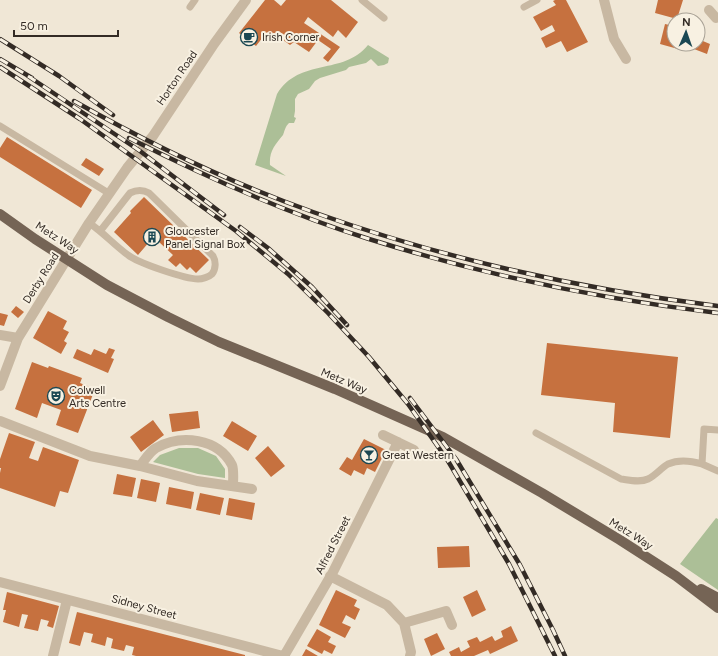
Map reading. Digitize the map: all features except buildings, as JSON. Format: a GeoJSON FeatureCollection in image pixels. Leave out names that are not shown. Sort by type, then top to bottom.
{"type":"FeatureCollection","features":[{"type":"Feature","properties":{"kind":"main road","name":"Metz Way"},"geometry":{"type":"LineString","coordinates":[[0,214],[107,285],[135,301],[218,342],[335,389],[443,437],[542,493],[676,576],[718,598]]}},
{"type":"Feature","properties":{"kind":"main road","name":"Metz Way"},"geometry":{"type":"LineString","coordinates":[[676,576],[718,608]]}},
{"type":"Feature","properties":{"kind":"street","name":"Horton Road"},"geometry":{"type":"LineString","coordinates":[[127,168],[153,136],[245,0]]}},
{"type":"Feature","properties":{"kind":"street"},"geometry":{"type":"LineString","coordinates":[[604,0],[614,39],[626,59]]}},
{"type":"Feature","properties":{"kind":"street"},"geometry":{"type":"LineString","coordinates":[[709,10],[717,18]]}},
{"type":"Feature","properties":{"kind":"street","name":"Derby Road"},"geometry":{"type":"LineString","coordinates":[[0,386],[18,338],[89,223],[127,168]]}},
{"type":"Feature","properties":{"kind":"street"},"geometry":{"type":"LineString","coordinates":[[0,335],[18,338]]}},
{"type":"Feature","properties":{"kind":"street"},"geometry":{"type":"LineString","coordinates":[[0,421],[90,456],[140,466],[196,482],[252,489]]}},
{"type":"Feature","properties":{"kind":"street"},"geometry":{"type":"LineString","coordinates":[[384,435],[414,450]]}},
{"type":"Feature","properties":{"kind":"street"},"geometry":{"type":"LineString","coordinates":[[140,466],[155,448],[177,440],[200,440],[221,450],[232,466],[233,486]]}},
{"type":"Feature","properties":{"kind":"street","name":"Alfred Street"},"geometry":{"type":"LineString","coordinates":[[283,656],[330,576],[398,442]]}},
{"type":"Feature","properties":{"kind":"street"},"geometry":{"type":"LineString","coordinates":[[330,576],[388,605],[404,623],[411,652],[410,656]]}},
{"type":"Feature","properties":{"kind":"street","name":"Sidney Street"},"geometry":{"type":"LineString","coordinates":[[0,582],[283,656]]}},
{"type":"Feature","properties":{"kind":"street"},"geometry":{"type":"LineString","coordinates":[[53,656],[67,600]]}},
{"type":"Feature","properties":{"kind":"street"},"geometry":{"type":"LineString","coordinates":[[404,623],[446,611],[452,625]]}},
{"type":"Feature","properties":{"kind":"lane"},"geometry":{"type":"LineString","coordinates":[[190,7],[195,0]]}},
{"type":"Feature","properties":{"kind":"lane"},"geometry":{"type":"LineString","coordinates":[[362,0],[384,18]]}},
{"type":"Feature","properties":{"kind":"lane"},"geometry":{"type":"LineString","coordinates":[[524,7],[537,0]]}},
{"type":"Feature","properties":{"kind":"lane"},"geometry":{"type":"LineString","coordinates":[[0,126],[110,194]]}},
{"type":"Feature","properties":{"kind":"lane"},"geometry":{"type":"LineString","coordinates":[[89,223],[101,230],[127,255],[135,260],[192,278],[200,279],[212,274],[214,270],[216,260],[214,256],[149,192],[137,191],[130,193],[101,230]]}},
{"type":"Feature","properties":{"kind":"lane"},"geometry":{"type":"LineString","coordinates":[[702,464],[704,429],[718,430]]}},
{"type":"Feature","properties":{"kind":"lane"},"geometry":{"type":"LineString","coordinates":[[536,432],[621,479],[633,481],[648,479],[669,463],[682,461],[693,461],[718,471]]}},
{"type":"Feature","properties":{"kind":"green space"},"geometry":{"type":"Polygon","coordinates":[[[368,45],[389,58],[388,63],[378,66],[371,59],[366,63],[349,67],[346,70],[320,78],[315,81],[309,89],[298,94],[295,99],[294,117],[296,118],[294,123],[289,123],[283,135],[273,148],[270,156],[270,165],[286,176],[255,165],[277,94],[286,83],[297,75],[309,70],[346,61],[358,54],[368,45]]]}},
{"type":"Feature","properties":{"kind":"green space"},"geometry":{"type":"Polygon","coordinates":[[[179,448],[198,448],[216,456],[225,469],[225,478],[198,474],[153,462],[160,455],[179,448]]]}},
{"type":"Feature","properties":{"kind":"green space"},"geometry":{"type":"Polygon","coordinates":[[[716,518],[718,519],[718,590],[680,564],[716,518]]]}},
{"type":"Feature","properties":{"kind":"railway"},"geometry":{"type":"LineString","coordinates":[[0,39],[59,76],[113,115]]}},
{"type":"Feature","properties":{"kind":"railway"},"geometry":{"type":"LineString","coordinates":[[0,59],[32,78]]}},
{"type":"Feature","properties":{"kind":"railway"},"geometry":{"type":"LineString","coordinates":[[0,67],[80,119],[236,231],[288,274],[328,313],[369,357],[408,404],[448,461],[509,564],[555,656]]}},
{"type":"Feature","properties":{"kind":"railway"},"geometry":{"type":"LineString","coordinates":[[28,76],[140,151],[224,215]]}},
{"type":"Feature","properties":{"kind":"railway"},"geometry":{"type":"LineString","coordinates":[[74,101],[191,162],[282,201],[362,229],[462,258],[513,270],[615,291],[718,306]]}},
{"type":"Feature","properties":{"kind":"railway"},"geometry":{"type":"LineString","coordinates":[[129,138],[187,167],[277,206],[338,229],[412,252],[498,275],[586,293],[630,301],[718,313]]}},
{"type":"Feature","properties":{"kind":"railway"},"geometry":{"type":"LineString","coordinates":[[240,227],[268,248],[312,287],[347,325]]}},
{"type":"Feature","properties":{"kind":"railway"},"geometry":{"type":"LineString","coordinates":[[410,398],[456,459],[520,565],[565,656]]}},
{"type":"Feature","properties":{"kind":"place","name":"Irish Corner"},"geometry":{"type":"Point","coordinates":[249,37]}},
{"type":"Feature","properties":{"kind":"place","name":"Gloucester Panel Signal Box"},"geometry":{"type":"Point","coordinates":[152,237]}},
{"type":"Feature","properties":{"kind":"place","name":"Colwell Arts Centre"},"geometry":{"type":"Point","coordinates":[56,396]}},
{"type":"Feature","properties":{"kind":"place","name":"Great Western"},"geometry":{"type":"Point","coordinates":[369,455]}}]}
